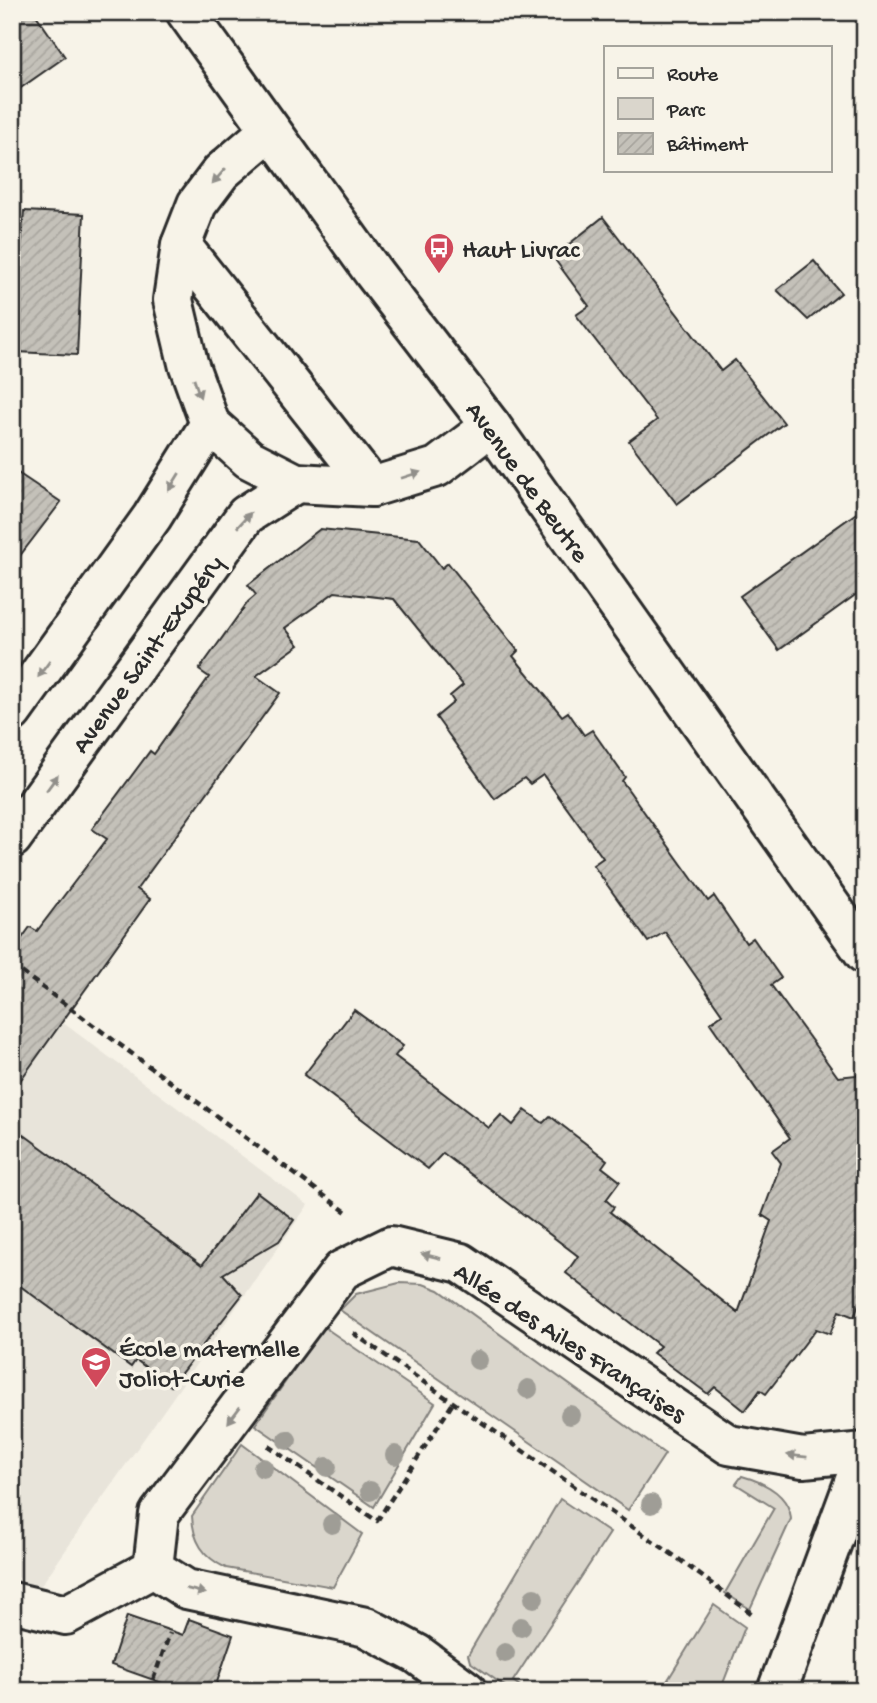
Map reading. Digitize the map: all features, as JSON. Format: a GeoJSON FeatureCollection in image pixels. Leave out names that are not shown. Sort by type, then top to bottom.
{"type":"FeatureCollection","features":[{"type":"Feature","properties":{"kind":"street","name":"Avenue de Beutre"},"geometry":{"type":"LineString","coordinates":[[186,12],[373,272],[491,426],[865,954]]}},
{"type":"Feature","properties":{"kind":"street"},"geometry":{"type":"LineString","coordinates":[[270,130],[220,172],[197,204],[181,245],[173,300],[188,363],[210,424],[249,459],[296,483],[372,487],[437,467],[491,426]]}},
{"type":"Feature","properties":{"kind":"street"},"geometry":{"type":"LineString","coordinates":[[181,245],[372,487]]}},
{"type":"Feature","properties":{"kind":"street"},"geometry":{"type":"LineString","coordinates":[[12,712],[152,517],[210,424]]}},
{"type":"Feature","properties":{"kind":"street","name":"Avenue Saint-Exupéry"},"geometry":{"type":"LineString","coordinates":[[12,838],[246,515],[296,483]]}},
{"type":"Feature","properties":{"kind":"street"},"geometry":{"type":"LineString","coordinates":[[153,1568],[159,1514],[342,1270],[391,1246]]}},
{"type":"Feature","properties":{"kind":"street","name":"Allée des Ailes Françaises"},"geometry":{"type":"LineString","coordinates":[[391,1246],[461,1263],[729,1445],[803,1458],[865,1453]]}},
{"type":"Feature","properties":{"kind":"street"},"geometry":{"type":"LineString","coordinates":[[777,1691],[865,1453]]}},
{"type":"Feature","properties":{"kind":"street"},"geometry":{"type":"LineString","coordinates":[[153,1568],[186,1589],[366,1628],[417,1654],[467,1691]]}},
{"type":"Feature","properties":{"kind":"street"},"geometry":{"type":"LineString","coordinates":[[12,1602],[66,1615],[153,1568]]}},
{"type":"Feature","properties":{"kind":"path"},"geometry":{"type":"LineString","coordinates":[[12,965],[391,1246]]}},
{"type":"Feature","properties":{"kind":"path"},"geometry":{"type":"LineString","coordinates":[[314,1307],[676,1557],[757,1617],[797,1637]]}},
{"type":"Feature","properties":{"kind":"path"},"geometry":{"type":"LineString","coordinates":[[230,1420],[377,1521],[453,1403]]}},
{"type":"Feature","properties":{"kind":"path"},"geometry":{"type":"LineString","coordinates":[[149,1691],[186,1589]]}},
{"type":"Feature","properties":{"kind":"shaded area","name":"École maternelle Joliot-Curie"},"geometry":{"type":"Polygon","coordinates":[[[23,993],[308,1205],[37,1591],[12,1573],[12,1008],[23,993]]]}},
{"type":"Feature","properties":{"kind":"green space"},"geometry":{"type":"Polygon","coordinates":[[[399,1283],[423,1284],[439,1290],[665,1454],[628,1510],[340,1310],[356,1294],[399,1283]]]}},
{"type":"Feature","properties":{"kind":"green space"},"geometry":{"type":"Polygon","coordinates":[[[324,1327],[435,1403],[374,1507],[255,1425],[324,1327]]]}},
{"type":"Feature","properties":{"kind":"green space"},"geometry":{"type":"Polygon","coordinates":[[[242,1444],[362,1534],[333,1587],[226,1568],[211,1559],[197,1541],[192,1516],[242,1444]]]}},
{"type":"Feature","properties":{"kind":"green space"},"geometry":{"type":"Polygon","coordinates":[[[742,1476],[774,1490],[785,1502],[791,1519],[750,1609],[725,1593],[774,1508],[736,1484],[742,1476]]]}},
{"type":"Feature","properties":{"kind":"green space"},"geometry":{"type":"Polygon","coordinates":[[[560,1499],[610,1533],[513,1681],[527,1691],[512,1691],[470,1662],[468,1655],[560,1499]]]}},
{"type":"Feature","properties":{"kind":"green space"},"geometry":{"type":"Polygon","coordinates":[[[714,1605],[745,1627],[720,1691],[661,1691],[714,1605]]]}},
{"type":"Feature","properties":{"kind":"building"},"geometry":{"type":"Polygon","coordinates":[[[12,12],[34,12],[65,57],[12,94],[12,12]]]}},
{"type":"Feature","properties":{"kind":"building"},"geometry":{"type":"Polygon","coordinates":[[[24,211],[84,214],[77,355],[17,352],[18,281],[24,211]]]}},
{"type":"Feature","properties":{"kind":"building"},"geometry":{"type":"Polygon","coordinates":[[[603,217],[721,371],[735,360],[784,423],[677,504],[629,441],[657,420],[576,315],[589,306],[553,257],[603,217]]]}},
{"type":"Feature","properties":{"kind":"building"},"geometry":{"type":"Polygon","coordinates":[[[814,261],[841,293],[808,320],[777,290],[814,261]]]}},
{"type":"Feature","properties":{"kind":"building"},"geometry":{"type":"Polygon","coordinates":[[[12,469],[61,502],[12,566],[12,469]]]}},
{"type":"Feature","properties":{"kind":"building"},"geometry":{"type":"Polygon","coordinates":[[[865,507],[865,588],[779,650],[740,596],[865,507]]]}},
{"type":"Feature","properties":{"kind":"building"},"geometry":{"type":"Polygon","coordinates":[[[320,529],[419,539],[442,568],[448,563],[518,651],[513,656],[562,716],[568,712],[584,735],[592,730],[625,777],[622,781],[708,901],[714,896],[746,943],[753,938],[781,978],[771,985],[838,1077],[865,1074],[865,1289],[854,1317],[839,1311],[830,1334],[816,1329],[766,1394],[760,1390],[745,1411],[715,1387],[708,1394],[653,1353],[660,1346],[566,1273],[578,1256],[443,1153],[428,1169],[304,1075],[354,1010],[403,1046],[395,1056],[489,1128],[501,1115],[513,1125],[525,1110],[543,1123],[550,1116],[607,1160],[602,1167],[620,1181],[606,1200],[614,1207],[610,1212],[738,1313],[771,1221],[762,1215],[781,1163],[772,1151],[790,1138],[710,1023],[722,1014],[665,932],[648,942],[593,865],[603,858],[543,775],[530,784],[524,778],[495,799],[436,717],[454,702],[450,696],[463,685],[394,599],[335,592],[285,628],[299,645],[256,676],[280,693],[137,889],[150,899],[12,1092],[12,952],[30,927],[37,931],[107,839],[92,829],[150,751],[154,754],[209,677],[199,670],[248,602],[256,595],[248,585],[320,529]]]}},
{"type":"Feature","properties":{"kind":"building"},"geometry":{"type":"Polygon","coordinates":[[[12,1126],[202,1265],[257,1192],[294,1220],[279,1241],[223,1274],[242,1295],[171,1386],[136,1360],[131,1367],[12,1280],[12,1126]]]}},
{"type":"Feature","properties":{"kind":"building"},"geometry":{"type":"Polygon","coordinates":[[[127,1616],[183,1635],[189,1619],[233,1635],[214,1691],[185,1691],[111,1665],[127,1616]]]}},
{"type":"Feature","properties":{"kind":"place","name":"Haut Livrac"},"geometry":{"type":"Point","coordinates":[439,275]}},
{"type":"Feature","properties":{"kind":"place","name":"École maternelle Joliot-Curie"},"geometry":{"type":"Point","coordinates":[96,1389]}}]}
